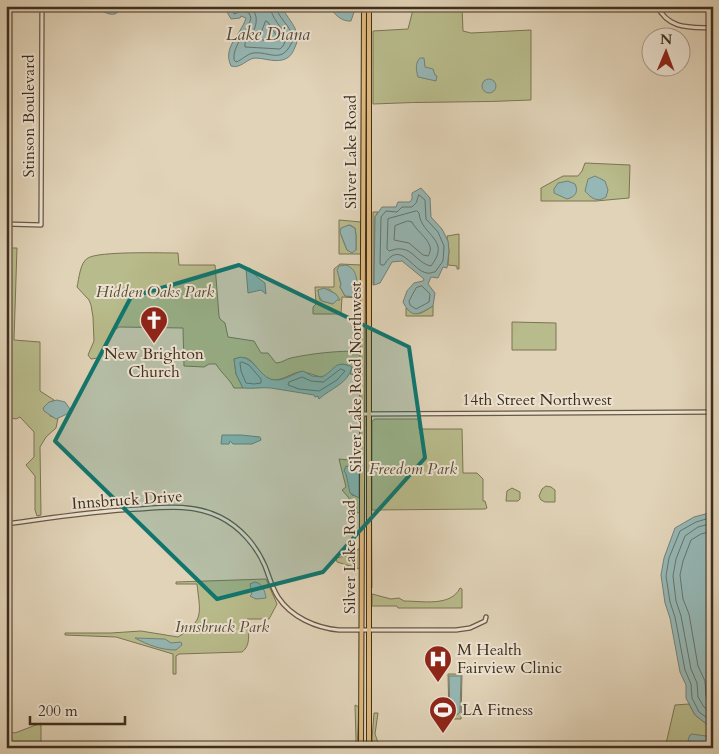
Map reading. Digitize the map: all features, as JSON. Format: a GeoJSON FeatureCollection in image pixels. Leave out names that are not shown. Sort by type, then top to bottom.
{"type":"FeatureCollection","features":[{"type":"Feature","properties":{"kind":"main road","name":"Silver Lake Road"},"geometry":{"type":"LineString","coordinates":[[361,747],[363,630],[364,6]]}},
{"type":"Feature","properties":{"kind":"main road","name":"Silver Lake Road Northwest"},"geometry":{"type":"LineString","coordinates":[[369,6],[369,748]]}},
{"type":"Feature","properties":{"kind":"street","name":"Stinson Boulevard"},"geometry":{"type":"LineString","coordinates":[[6,224],[41,225],[42,6]]}},
{"type":"Feature","properties":{"kind":"street"},"geometry":{"type":"LineString","coordinates":[[657,6],[668,20],[680,26],[713,28]]}},
{"type":"Feature","properties":{"kind":"street","name":"14th Street Northwest"},"geometry":{"type":"LineString","coordinates":[[362,414],[713,412]]}},
{"type":"Feature","properties":{"kind":"street","name":"Innsbruck Drive"},"geometry":{"type":"LineString","coordinates":[[6,524],[108,511],[173,507],[190,508],[210,513],[226,520],[246,536],[262,559],[278,598],[293,613],[313,624],[327,629],[463,629],[483,623],[486,617]]}},
{"type":"Feature","properties":{"kind":"highlighted area"},"geometry":{"type":"Polygon","coordinates":[[[239,265],[409,347],[425,458],[323,572],[217,599],[55,441],[131,297],[239,265]]]}},
{"type":"Feature","properties":{"kind":"green space"},"geometry":{"type":"Polygon","coordinates":[[[414,6],[462,6],[463,31],[471,33],[531,30],[531,100],[373,104],[373,31],[408,29],[414,6]]]}},
{"type":"Feature","properties":{"kind":"green space"},"geometry":{"type":"Polygon","coordinates":[[[585,163],[630,165],[629,198],[596,201],[541,201],[541,188],[563,176],[578,176],[585,163]]]}},
{"type":"Feature","properties":{"kind":"green space"},"geometry":{"type":"Polygon","coordinates":[[[373,212],[378,212],[375,217],[374,285],[373,285],[373,212]]]}},
{"type":"Feature","properties":{"kind":"green space"},"geometry":{"type":"Polygon","coordinates":[[[339,220],[361,222],[361,254],[339,254],[339,220]],[[350,225],[347,226],[341,235],[347,250],[356,250],[355,228],[350,225]]]}},
{"type":"Feature","properties":{"kind":"green space"},"geometry":{"type":"Polygon","coordinates":[[[459,234],[459,269],[457,269],[457,266],[448,265],[447,236],[459,234]]]}},
{"type":"Feature","properties":{"kind":"green space"},"geometry":{"type":"Polygon","coordinates":[[[6,248],[17,248],[14,340],[40,342],[40,391],[54,400],[48,404],[50,416],[58,418],[56,428],[46,437],[40,447],[41,515],[37,516],[35,510],[35,476],[26,465],[34,457],[34,432],[20,417],[16,419],[6,417],[6,248]]]}},
{"type":"Feature","properties":{"kind":"green space","name":"Hidden Oaks Park"},"geometry":{"type":"Polygon","coordinates":[[[178,253],[179,265],[215,265],[219,316],[225,323],[228,337],[254,341],[261,353],[268,353],[276,363],[308,355],[360,351],[360,375],[350,374],[352,367],[342,364],[322,377],[299,372],[272,380],[263,376],[250,360],[241,358],[234,359],[236,374],[243,388],[234,388],[216,364],[209,364],[204,367],[184,366],[183,328],[119,327],[113,331],[98,358],[91,359],[88,355],[94,341],[91,305],[77,287],[85,260],[104,254],[178,253]]]}},
{"type":"Feature","properties":{"kind":"green space"},"geometry":{"type":"Polygon","coordinates":[[[340,264],[361,265],[361,298],[342,297],[341,314],[313,314],[313,307],[316,304],[315,287],[334,287],[334,269],[340,264]],[[339,278],[340,287],[345,296],[353,297],[356,295],[356,286],[339,278]],[[329,289],[318,290],[320,300],[333,304],[337,296],[329,289]]]}},
{"type":"Feature","properties":{"kind":"green space"},"geometry":{"type":"Polygon","coordinates":[[[433,306],[433,316],[406,316],[406,308],[417,314],[433,306]]]}},
{"type":"Feature","properties":{"kind":"green space"},"geometry":{"type":"Polygon","coordinates":[[[512,322],[556,323],[556,350],[512,350],[512,322]]]}},
{"type":"Feature","properties":{"kind":"green space","name":"Freedom Park"},"geometry":{"type":"Polygon","coordinates":[[[375,419],[419,419],[419,429],[462,429],[463,473],[477,473],[483,479],[483,501],[485,501],[487,508],[372,510],[372,421],[375,419]]]}},
{"type":"Feature","properties":{"kind":"green space"},"geometry":{"type":"Polygon","coordinates":[[[371,424],[372,588],[371,588],[371,424]]]}},
{"type":"Feature","properties":{"kind":"green space"},"geometry":{"type":"Polygon","coordinates":[[[339,459],[360,461],[360,513],[351,512],[349,498],[342,490],[346,487],[339,459]],[[349,466],[346,473],[352,495],[359,497],[359,468],[349,466]]]}},
{"type":"Feature","properties":{"kind":"green space"},"geometry":{"type":"Polygon","coordinates":[[[546,486],[555,490],[555,502],[541,500],[539,496],[542,489],[546,486]]]}},
{"type":"Feature","properties":{"kind":"green space"},"geometry":{"type":"Polygon","coordinates":[[[512,488],[520,492],[520,499],[518,501],[506,501],[507,491],[512,488]]]}},
{"type":"Feature","properties":{"kind":"green space"},"geometry":{"type":"Polygon","coordinates":[[[360,548],[360,569],[337,562],[336,558],[350,555],[360,548]]]}},
{"type":"Feature","properties":{"kind":"green space","name":"Innsbruck Park"},"geometry":{"type":"Polygon","coordinates":[[[266,579],[277,604],[269,619],[247,619],[249,637],[245,649],[242,652],[179,654],[176,656],[176,674],[173,674],[173,654],[116,637],[65,635],[65,633],[141,631],[178,637],[193,626],[199,615],[199,609],[197,584],[176,584],[176,582],[266,579]]]}},
{"type":"Feature","properties":{"kind":"green space"},"geometry":{"type":"Polygon","coordinates":[[[460,588],[462,589],[462,608],[372,606],[372,594],[391,599],[399,598],[404,601],[435,602],[450,598],[460,588]]]}},
{"type":"Feature","properties":{"kind":"green space"},"geometry":{"type":"Polygon","coordinates":[[[448,674],[462,674],[461,719],[449,719],[448,674]]]}},
{"type":"Feature","properties":{"kind":"green space"},"geometry":{"type":"Polygon","coordinates":[[[689,704],[695,715],[713,729],[713,740],[706,736],[689,742],[692,748],[665,748],[675,705],[689,704]]]}},
{"type":"Feature","properties":{"kind":"green space"},"geometry":{"type":"Polygon","coordinates":[[[355,705],[359,707],[357,748],[354,748],[356,740],[355,705]]]}},
{"type":"Feature","properties":{"kind":"green space"},"geometry":{"type":"Polygon","coordinates":[[[374,713],[378,713],[375,734],[380,748],[374,748],[372,739],[374,713]]]}},
{"type":"Feature","properties":{"kind":"green space"},"geometry":{"type":"Polygon","coordinates":[[[41,723],[41,745],[54,748],[6,748],[6,730],[15,733],[41,723]]]}},
{"type":"Feature","properties":{"kind":"water"},"geometry":{"type":"Polygon","coordinates":[[[103,6],[122,6],[117,13],[110,14],[104,12],[103,6]]]}},
{"type":"Feature","properties":{"kind":"water","name":"Lake Diana"},"geometry":{"type":"Polygon","coordinates":[[[229,6],[281,6],[294,26],[297,36],[295,47],[290,55],[285,59],[279,60],[255,58],[235,67],[231,66],[229,59],[230,47],[246,18],[241,16],[240,18],[231,19],[227,12],[229,6]]]}},
{"type":"Feature","properties":{"kind":"water"},"geometry":{"type":"Polygon","coordinates":[[[330,6],[356,6],[351,21],[338,17],[330,6]]]}},
{"type":"Feature","properties":{"kind":"water"},"geometry":{"type":"Polygon","coordinates":[[[420,58],[424,58],[425,67],[433,69],[437,76],[436,81],[418,77],[416,67],[420,58]]]}},
{"type":"Feature","properties":{"kind":"water"},"geometry":{"type":"Polygon","coordinates":[[[489,79],[494,81],[496,86],[494,91],[489,93],[484,91],[482,86],[484,81],[489,79]]]}},
{"type":"Feature","properties":{"kind":"water"},"geometry":{"type":"Polygon","coordinates":[[[595,176],[605,181],[608,190],[606,197],[600,200],[592,198],[585,191],[588,179],[595,176]]]}},
{"type":"Feature","properties":{"kind":"water"},"geometry":{"type":"Polygon","coordinates":[[[568,181],[575,184],[577,189],[572,197],[567,199],[554,193],[558,183],[568,181]]]}},
{"type":"Feature","properties":{"kind":"water"},"geometry":{"type":"Polygon","coordinates":[[[421,188],[430,198],[431,217],[442,229],[448,241],[449,251],[447,268],[443,267],[438,278],[431,277],[428,284],[435,293],[433,306],[416,314],[406,308],[403,302],[407,291],[414,283],[424,279],[402,261],[392,262],[380,283],[374,285],[375,217],[382,207],[396,207],[398,202],[410,202],[412,193],[421,188]]]}},
{"type":"Feature","properties":{"kind":"water"},"geometry":{"type":"Polygon","coordinates":[[[349,225],[355,228],[356,235],[356,250],[352,253],[347,250],[340,232],[341,228],[349,225]]]}},
{"type":"Feature","properties":{"kind":"water"},"geometry":{"type":"Polygon","coordinates":[[[346,265],[356,274],[355,297],[345,296],[340,287],[341,284],[337,270],[339,266],[346,265]]]}},
{"type":"Feature","properties":{"kind":"water"},"geometry":{"type":"Polygon","coordinates":[[[250,268],[265,283],[266,294],[261,290],[248,293],[246,269],[250,268]]]}},
{"type":"Feature","properties":{"kind":"water"},"geometry":{"type":"Polygon","coordinates":[[[324,288],[336,294],[340,300],[333,304],[322,301],[318,290],[324,288]]]}},
{"type":"Feature","properties":{"kind":"water"},"geometry":{"type":"Polygon","coordinates":[[[241,357],[251,361],[266,377],[276,380],[303,371],[312,376],[322,377],[338,365],[342,364],[352,367],[343,382],[319,399],[318,396],[315,397],[314,395],[271,388],[243,388],[236,374],[234,359],[241,357]]]}},
{"type":"Feature","properties":{"kind":"water"},"geometry":{"type":"Polygon","coordinates":[[[57,400],[65,402],[70,409],[67,414],[56,419],[44,411],[43,408],[49,402],[57,400]]]}},
{"type":"Feature","properties":{"kind":"water"},"geometry":{"type":"Polygon","coordinates":[[[222,435],[260,437],[261,440],[252,444],[233,444],[230,441],[229,444],[221,444],[222,435]]]}},
{"type":"Feature","properties":{"kind":"water"},"geometry":{"type":"Polygon","coordinates":[[[346,466],[359,468],[359,498],[350,493],[344,471],[346,466]]]}},
{"type":"Feature","properties":{"kind":"water"},"geometry":{"type":"Polygon","coordinates":[[[713,512],[713,729],[695,715],[686,698],[686,685],[680,672],[661,575],[664,558],[675,528],[694,517],[713,512]]]}},
{"type":"Feature","properties":{"kind":"water"},"geometry":{"type":"Polygon","coordinates":[[[255,582],[263,588],[266,598],[256,599],[250,596],[252,594],[250,584],[255,582]]]}},
{"type":"Feature","properties":{"kind":"water"},"geometry":{"type":"Polygon","coordinates":[[[135,638],[165,639],[171,643],[181,642],[182,645],[176,650],[165,649],[135,638]]]}},
{"type":"Feature","properties":{"kind":"water"},"geometry":{"type":"Polygon","coordinates":[[[449,676],[461,676],[460,712],[457,715],[450,712],[449,676]]]}},
{"type":"Feature","properties":{"kind":"water"},"geometry":{"type":"Polygon","coordinates":[[[692,734],[706,736],[713,740],[713,748],[692,748],[688,740],[692,734]]]}},
{"type":"Feature","properties":{"kind":"place","name":"New Brighton Church"},"geometry":{"type":"Point","coordinates":[154,344]}},
{"type":"Feature","properties":{"kind":"place","name":"M Health Fairview Clinic"},"geometry":{"type":"Point","coordinates":[438,683]}},
{"type":"Feature","properties":{"kind":"place","name":"LA Fitness"},"geometry":{"type":"Point","coordinates":[443,734]}}]}
